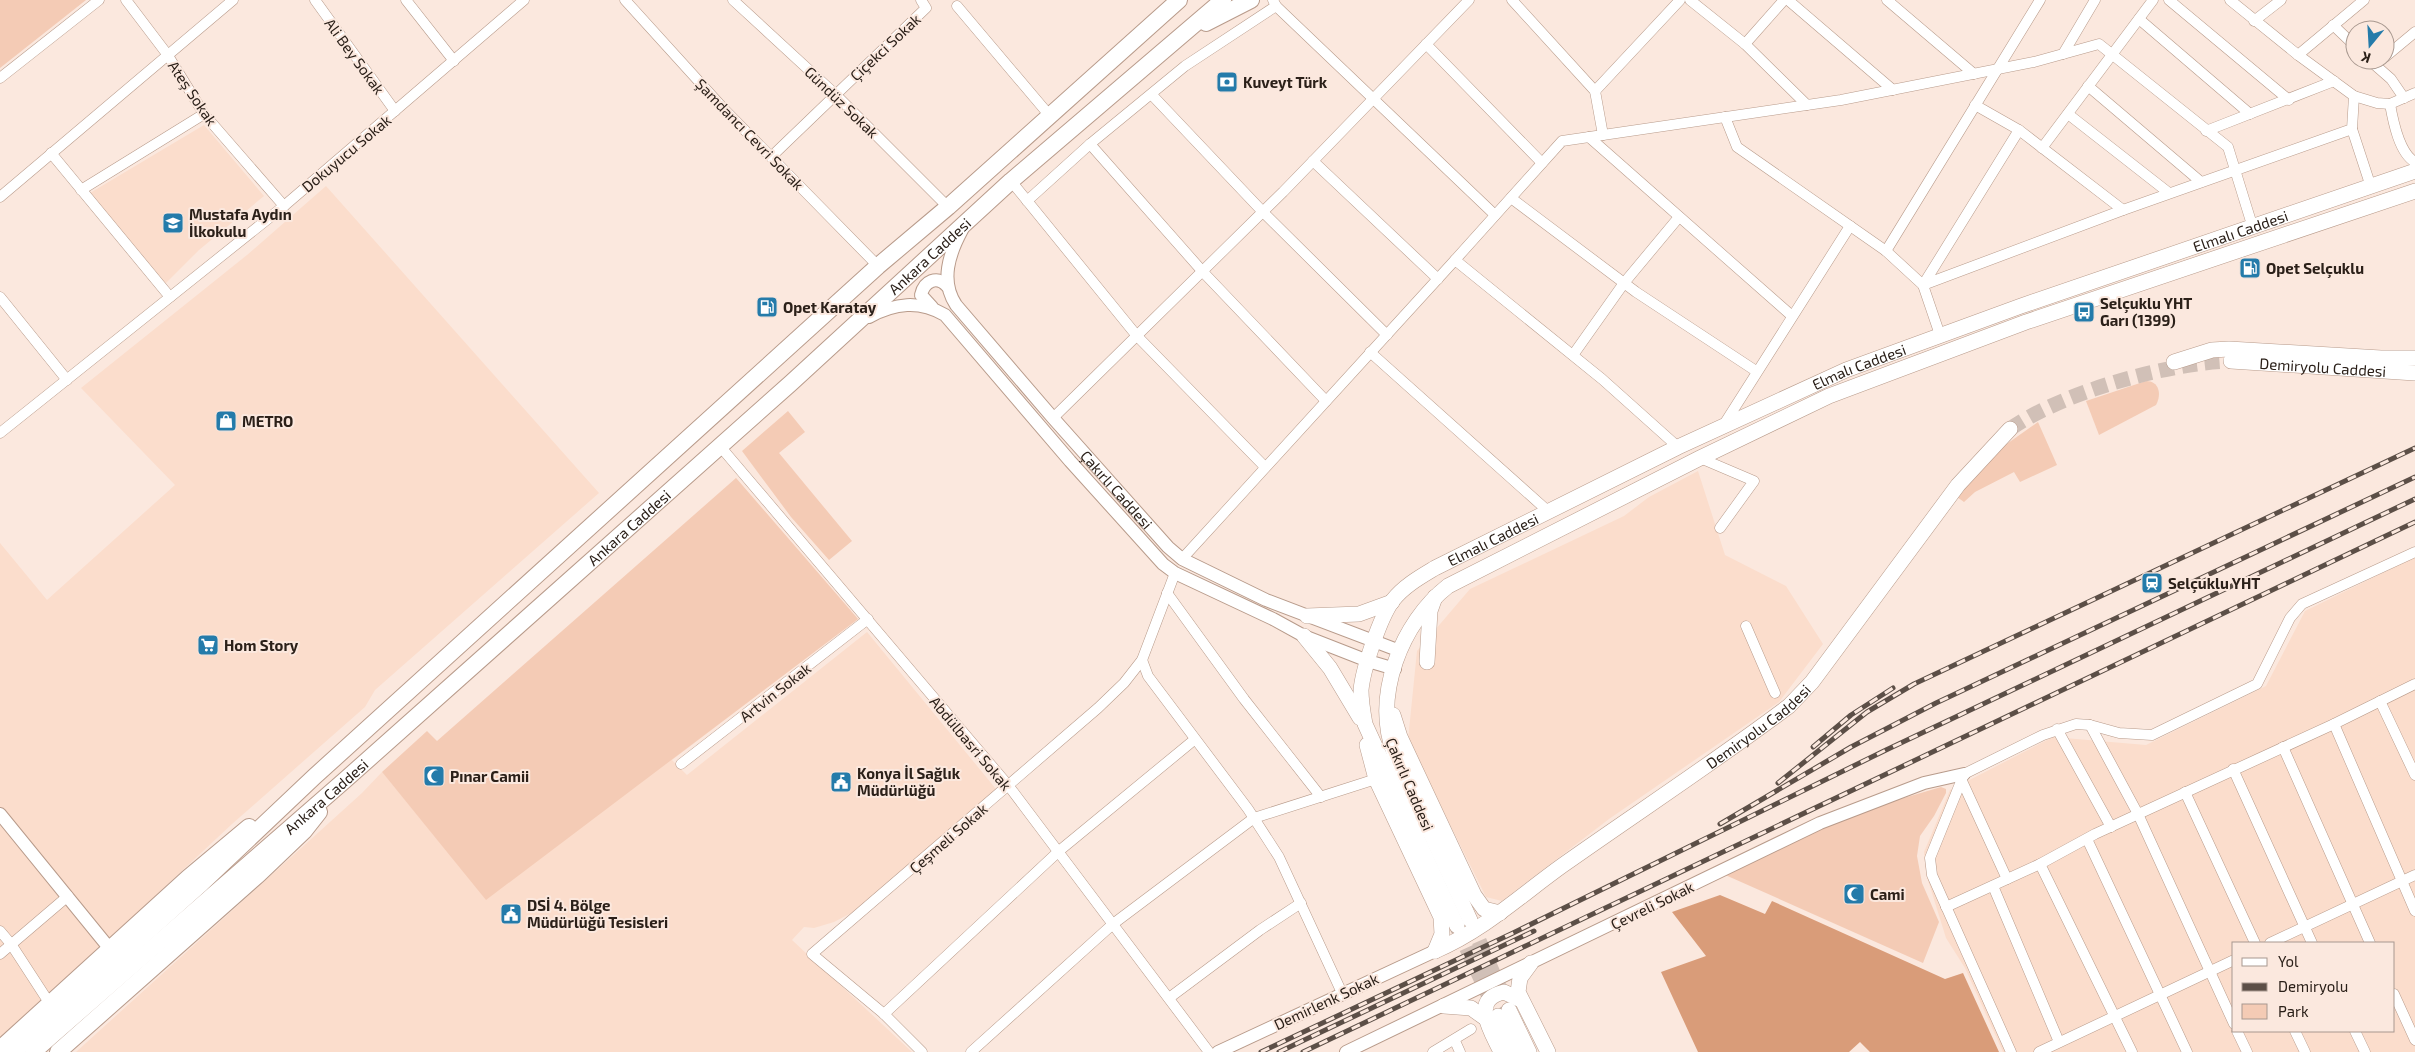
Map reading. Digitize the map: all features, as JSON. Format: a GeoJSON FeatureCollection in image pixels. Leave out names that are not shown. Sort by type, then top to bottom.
{"type":"FeatureCollection","features":[{"type":"Feature","properties":{"kind":"main road","name":"Ankara Caddesi"},"geometry":{"type":"LineString","coordinates":[[13,1052],[229,858],[314,777],[878,266],[948,207],[1178,0]]}},
{"type":"Feature","properties":{"kind":"main road","name":"Ankara Caddesi"},"geometry":{"type":"LineString","coordinates":[[33,1052],[345,780],[852,327],[1012,181],[1223,0]]}},
{"type":"Feature","properties":{"kind":"main road"},"geometry":{"type":"LineString","coordinates":[[1175,40],[1251,0]]}},
{"type":"Feature","properties":{"kind":"main road","name":"Elmalı Caddesi"},"geometry":{"type":"LineString","coordinates":[[1368,661],[1392,602],[1410,584],[1435,568],[1678,447],[1830,377],[1940,335],[2415,171]]}},
{"type":"Feature","properties":{"kind":"main road","name":"Elmalı Caddesi"},"geometry":{"type":"LineString","coordinates":[[1392,676],[1400,651],[1417,617],[1436,596],[1462,577],[1829,396],[2026,322],[2415,191]]}},
{"type":"Feature","properties":{"kind":"main road"},"geometry":{"type":"LineString","coordinates":[[2174,362],[2212,350],[2229,349],[2381,358],[2415,358]]}},
{"type":"Feature","properties":{"kind":"main road","name":"Demiryolu Caddesi"},"geometry":{"type":"LineString","coordinates":[[2231,361],[2415,373]]}},
{"type":"Feature","properties":{"kind":"main road","name":"Demiryolu Caddesi"},"geometry":{"type":"LineString","coordinates":[[1435,951],[1470,935],[1539,882],[1776,716],[1801,694],[1958,485],[2010,428]]}},
{"type":"Feature","properties":{"kind":"main road"},"geometry":{"type":"LineString","coordinates":[[1427,662],[1430,611],[1436,596]]}},
{"type":"Feature","properties":{"kind":"main road"},"geometry":{"type":"LineString","coordinates":[[1307,616],[1359,614],[1392,602]]}},
{"type":"Feature","properties":{"kind":"main road"},"geometry":{"type":"LineString","coordinates":[[1304,636],[1330,668],[1365,724],[1366,743],[1376,779],[1441,917],[1442,934],[1435,951]]}},
{"type":"Feature","properties":{"kind":"main road","name":"Çakırlı Caddesi"},"geometry":{"type":"LineString","coordinates":[[1368,661],[1361,690],[1365,724],[1463,923],[1390,742],[1386,715],[1392,676]]}},
{"type":"Feature","properties":{"kind":"main road"},"geometry":{"type":"LineString","coordinates":[[1392,676],[1392,711],[1400,737],[1474,895],[1484,908],[1500,913]]}},
{"type":"Feature","properties":{"kind":"main road"},"geometry":{"type":"LineString","coordinates":[[0,1049],[224,847],[314,777]]}},
{"type":"Feature","properties":{"kind":"main road"},"geometry":{"type":"LineString","coordinates":[[58,1052],[259,874],[304,831],[345,780]]}},
{"type":"Feature","properties":{"kind":"main road"},"geometry":{"type":"LineString","coordinates":[[1532,964],[1520,978],[1518,986],[1521,1000],[1548,1052]]}},
{"type":"Feature","properties":{"kind":"main road"},"geometry":{"type":"LineString","coordinates":[[1521,1000],[1510,993],[1497,994],[1487,1003],[1529,1052]]}},
{"type":"Feature","properties":{"kind":"main road"},"geometry":{"type":"LineString","coordinates":[[1444,1006],[1471,1008],[1497,1015],[1515,1052]]}},
{"type":"Feature","properties":{"kind":"main road"},"geometry":{"type":"LineString","coordinates":[[1497,1015],[1501,1052]]}},
{"type":"Feature","properties":{"kind":"street"},"geometry":{"type":"LineString","coordinates":[[0,78],[99,0]]}},
{"type":"Feature","properties":{"kind":"street","name":"Ateş Sokak"},"geometry":{"type":"LineString","coordinates":[[126,0],[167,54],[204,114],[284,206]]}},
{"type":"Feature","properties":{"kind":"street"},"geometry":{"type":"LineString","coordinates":[[0,198],[167,54],[234,0]]}},
{"type":"Feature","properties":{"kind":"street","name":"Ali Bey Sokak"},"geometry":{"type":"LineString","coordinates":[[315,0],[395,111]]}},
{"type":"Feature","properties":{"kind":"street"},"geometry":{"type":"LineString","coordinates":[[406,0],[454,60]]}},
{"type":"Feature","properties":{"kind":"street","name":"Dokuyucu Sokak"},"geometry":{"type":"LineString","coordinates":[[0,433],[284,206],[524,0]]}},
{"type":"Feature","properties":{"kind":"street","name":"Şamdancı Cevri Sokak"},"geometry":{"type":"LineString","coordinates":[[625,0],[723,108],[878,266]]}},
{"type":"Feature","properties":{"kind":"street","name":"Gündüz Sokak"},"geometry":{"type":"LineString","coordinates":[[733,0],[836,94],[948,207]]}},
{"type":"Feature","properties":{"kind":"street","name":"Çiçekci Sokak"},"geometry":{"type":"LineString","coordinates":[[772,156],[926,8],[921,0]]}},
{"type":"Feature","properties":{"kind":"street"},"geometry":{"type":"LineString","coordinates":[[1052,418],[1313,161],[1469,0]]}},
{"type":"Feature","properties":{"kind":"street"},"geometry":{"type":"LineString","coordinates":[[1512,0],[1595,91],[1603,135]]}},
{"type":"Feature","properties":{"kind":"street"},"geometry":{"type":"LineString","coordinates":[[1595,91],[1680,0]]}},
{"type":"Feature","properties":{"kind":"street"},"geometry":{"type":"LineString","coordinates":[[1690,0],[1745,44],[1807,105]]}},
{"type":"Feature","properties":{"kind":"street"},"geometry":{"type":"LineString","coordinates":[[1745,44],[1786,0],[1893,90]]}},
{"type":"Feature","properties":{"kind":"street"},"geometry":{"type":"LineString","coordinates":[[1887,0],[1974,74]]}},
{"type":"Feature","properties":{"kind":"street"},"geometry":{"type":"LineString","coordinates":[[1886,251],[2040,0]]}},
{"type":"Feature","properties":{"kind":"street"},"geometry":{"type":"LineString","coordinates":[[2063,54],[2095,0]]}},
{"type":"Feature","properties":{"kind":"street"},"geometry":{"type":"LineString","coordinates":[[2042,148],[2153,0]]}},
{"type":"Feature","properties":{"kind":"street"},"geometry":{"type":"LineString","coordinates":[[2170,0],[2289,100]]}},
{"type":"Feature","properties":{"kind":"street"},"geometry":{"type":"LineString","coordinates":[[2230,0],[2254,21],[2354,96],[2377,103],[2390,104],[2415,93]]}},
{"type":"Feature","properties":{"kind":"street"},"geometry":{"type":"LineString","coordinates":[[2254,21],[2281,0]]}},
{"type":"Feature","properties":{"kind":"street"},"geometry":{"type":"LineString","coordinates":[[2298,55],[2359,1]]}},
{"type":"Feature","properties":{"kind":"street"},"geometry":{"type":"LineString","coordinates":[[1027,201],[1090,144],[1185,66],[1274,3],[1496,215]]}},
{"type":"Feature","properties":{"kind":"street"},"geometry":{"type":"LineString","coordinates":[[957,6],[1050,116]]}},
{"type":"Feature","properties":{"kind":"street"},"geometry":{"type":"LineString","coordinates":[[2139,18],[2250,114]]}},
{"type":"Feature","properties":{"kind":"street"},"geometry":{"type":"LineString","coordinates":[[2333,25],[2345,36]]}},
{"type":"Feature","properties":{"kind":"street"},"geometry":{"type":"LineString","coordinates":[[2395,49],[2415,32]]}},
{"type":"Feature","properties":{"kind":"street"},"geometry":{"type":"LineString","coordinates":[[1426,44],[1542,163]]}},
{"type":"Feature","properties":{"kind":"street"},"geometry":{"type":"LineString","coordinates":[[1182,559],[1562,141],[1807,105],[1893,90],[1996,70],[2099,44],[2228,147],[2253,228]]}},
{"type":"Feature","properties":{"kind":"street"},"geometry":{"type":"LineString","coordinates":[[2383,70],[2404,98]]}},
{"type":"Feature","properties":{"kind":"street"},"geometry":{"type":"LineString","coordinates":[[2206,131],[2334,81]]}},
{"type":"Feature","properties":{"kind":"street"},"geometry":{"type":"LineString","coordinates":[[2088,86],[2201,182]]}},
{"type":"Feature","properties":{"kind":"street"},"geometry":{"type":"LineString","coordinates":[[1152,95],[1262,211],[1387,335]]}},
{"type":"Feature","properties":{"kind":"street"},"geometry":{"type":"LineString","coordinates":[[2354,96],[2352,129],[2371,187]]}},
{"type":"Feature","properties":{"kind":"street"},"geometry":{"type":"LineString","coordinates":[[2390,104],[2401,144],[2410,159],[2415,162]]}},
{"type":"Feature","properties":{"kind":"street"},"geometry":{"type":"LineString","coordinates":[[1975,105],[2019,130],[2123,210]]}},
{"type":"Feature","properties":{"kind":"street"},"geometry":{"type":"LineString","coordinates":[[81,190],[204,114]]}},
{"type":"Feature","properties":{"kind":"street"},"geometry":{"type":"LineString","coordinates":[[2068,114],[2169,194]]}},
{"type":"Feature","properties":{"kind":"street"},"geometry":{"type":"LineString","coordinates":[[1725,117],[1737,147],[1886,251],[1924,285],[1940,335]]}},
{"type":"Feature","properties":{"kind":"street"},"geometry":{"type":"LineString","coordinates":[[1924,285],[2123,210],[2352,129]]}},
{"type":"Feature","properties":{"kind":"street"},"geometry":{"type":"LineString","coordinates":[[1924,285],[2019,130]]}},
{"type":"Feature","properties":{"kind":"street"},"geometry":{"type":"LineString","coordinates":[[1589,137],[1792,316]]}},
{"type":"Feature","properties":{"kind":"street"},"geometry":{"type":"LineString","coordinates":[[1090,144],[1202,272],[1326,401]]}},
{"type":"Feature","properties":{"kind":"street"},"geometry":{"type":"LineString","coordinates":[[51,153],[170,297]]}},
{"type":"Feature","properties":{"kind":"street"},"geometry":{"type":"LineString","coordinates":[[1313,161],[1438,279]]}},
{"type":"Feature","properties":{"kind":"street"},"geometry":{"type":"LineString","coordinates":[[1012,181],[1137,336],[1265,467]]}},
{"type":"Feature","properties":{"kind":"street"},"geometry":{"type":"LineString","coordinates":[[1511,198],[1624,283],[1756,371]]}},
{"type":"Feature","properties":{"kind":"street"},"geometry":{"type":"LineString","coordinates":[[1573,355],[1624,283],[1679,217]]}},
{"type":"Feature","properties":{"kind":"street"},"geometry":{"type":"LineString","coordinates":[[948,286],[947,274],[951,256],[966,222]]}},
{"type":"Feature","properties":{"kind":"street"},"geometry":{"type":"LineString","coordinates":[[1722,427],[1850,226]]}},
{"type":"Feature","properties":{"kind":"street"},"geometry":{"type":"LineString","coordinates":[[1455,260],[1573,355],[1678,447]]}},
{"type":"Feature","properties":{"kind":"street"},"geometry":{"type":"LineString","coordinates":[[932,307],[921,295],[923,288],[929,282],[937,280],[942,280],[948,286]]}},
{"type":"Feature","properties":{"kind":"street","name":"Çakırlı Caddesi"},"geometry":{"type":"LineString","coordinates":[[948,286],[956,305],[1052,418],[1168,547],[1182,559],[1266,600],[1400,651]]}},
{"type":"Feature","properties":{"kind":"street"},"geometry":{"type":"LineString","coordinates":[[0,297],[67,380]]}},
{"type":"Feature","properties":{"kind":"street"},"geometry":{"type":"LineString","coordinates":[[852,327],[883,309],[898,305],[916,304],[932,307]]}},
{"type":"Feature","properties":{"kind":"street","name":"Çakırlı Caddesi"},"geometry":{"type":"LineString","coordinates":[[932,307],[945,315],[1070,461],[1164,564],[1175,573],[1273,618],[1304,636],[1368,661],[1392,676]]}},
{"type":"Feature","properties":{"kind":"street"},"geometry":{"type":"LineString","coordinates":[[1370,352],[1549,512]]}},
{"type":"Feature","properties":{"kind":"street","name":"Abdülbasri Sokak"},"geometry":{"type":"LineString","coordinates":[[719,445],[1008,785],[1209,1052]]}},
{"type":"Feature","properties":{"kind":"street"},"geometry":{"type":"LineString","coordinates":[[1700,458],[1754,481],[1720,528]]}},
{"type":"Feature","properties":{"kind":"street"},"geometry":{"type":"LineString","coordinates":[[2010,1052],[1932,875],[1930,858],[1963,777],[2057,729],[2076,724],[2090,725],[2120,733],[2152,735],[2256,684],[2290,618],[2302,604],[2415,552]]}},
{"type":"Feature","properties":{"kind":"street","name":"Çeşmeli Sokak"},"geometry":{"type":"LineString","coordinates":[[922,1052],[884,1014],[812,954],[1098,708],[1124,683],[1142,660],[1175,573]]}},
{"type":"Feature","properties":{"kind":"street"},"geometry":{"type":"LineString","coordinates":[[1167,593],[1244,699],[1321,797]]}},
{"type":"Feature","properties":{"kind":"street","name":"Artvin Sokak"},"geometry":{"type":"LineString","coordinates":[[681,764],[868,620]]}},
{"type":"Feature","properties":{"kind":"street"},"geometry":{"type":"LineString","coordinates":[[1746,626],[1775,693]]}},
{"type":"Feature","properties":{"kind":"street"},"geometry":{"type":"LineString","coordinates":[[1142,660],[1148,676],[1254,818],[1279,857],[1342,993]]}},
{"type":"Feature","properties":{"kind":"street"},"geometry":{"type":"LineString","coordinates":[[1946,907],[2040,864],[2111,826],[2334,724],[2415,684]]}},
{"type":"Feature","properties":{"kind":"street"},"geometry":{"type":"LineString","coordinates":[[2380,701],[2415,775]]}},
{"type":"Feature","properties":{"kind":"street"},"geometry":{"type":"LineString","coordinates":[[2334,724],[2415,911]]}},
{"type":"Feature","properties":{"kind":"street"},"geometry":{"type":"LineString","coordinates":[[2090,725],[2138,814],[2232,1020]]}},
{"type":"Feature","properties":{"kind":"street"},"geometry":{"type":"LineString","coordinates":[[2057,729],[2111,826]]}},
{"type":"Feature","properties":{"kind":"street"},"geometry":{"type":"LineString","coordinates":[[884,1014],[1059,851],[1194,740]]}},
{"type":"Feature","properties":{"kind":"street"},"geometry":{"type":"LineString","coordinates":[[2283,747],[2370,942]]}},
{"type":"Feature","properties":{"kind":"street"},"geometry":{"type":"LineString","coordinates":[[2233,769],[2312,942]]}},
{"type":"Feature","properties":{"kind":"street"},"geometry":{"type":"LineString","coordinates":[[1963,777],[2007,879]]}},
{"type":"Feature","properties":{"kind":"street","name":"Çevreli Sokak"},"geometry":{"type":"LineString","coordinates":[[1346,1052],[1820,824],[1924,782],[1963,777]]}},
{"type":"Feature","properties":{"kind":"street"},"geometry":{"type":"LineString","coordinates":[[971,1052],[1113,924],[1254,818],[1376,779]]}},
{"type":"Feature","properties":{"kind":"street"},"geometry":{"type":"LineString","coordinates":[[2185,792],[2255,942]]}},
{"type":"Feature","properties":{"kind":"street"},"geometry":{"type":"LineString","coordinates":[[0,814],[110,949]]}},
{"type":"Feature","properties":{"kind":"street"},"geometry":{"type":"LineString","coordinates":[[2087,839],[2187,1052]]}},
{"type":"Feature","properties":{"kind":"street"},"geometry":{"type":"LineString","coordinates":[[2040,864],[2132,1052]]}},
{"type":"Feature","properties":{"kind":"street"},"geometry":{"type":"LineString","coordinates":[[2272,942],[2415,875]]}},
{"type":"Feature","properties":{"kind":"street"},"geometry":{"type":"LineString","coordinates":[[1992,886],[2059,1042]]}},
{"type":"Feature","properties":{"kind":"street"},"geometry":{"type":"LineString","coordinates":[[0,954],[68,896]]}},
{"type":"Feature","properties":{"kind":"street"},"geometry":{"type":"LineString","coordinates":[[1169,998],[1260,930],[1301,903]]}},
{"type":"Feature","properties":{"kind":"street"},"geometry":{"type":"LineString","coordinates":[[0,931],[11,944],[50,1004]]}},
{"type":"Feature","properties":{"kind":"street","name":"Demirlenk Sokak"},"geometry":{"type":"LineString","coordinates":[[1218,1052],[1435,951]]}},
{"type":"Feature","properties":{"kind":"street"},"geometry":{"type":"LineString","coordinates":[[2039,1052],[2232,961]]}},
{"type":"Feature","properties":{"kind":"street"},"geometry":{"type":"LineString","coordinates":[[2395,996],[2415,1040]]}},
{"type":"Feature","properties":{"kind":"street"},"geometry":{"type":"LineString","coordinates":[[1433,1052],[1455,1041],[1471,1029]]}},
{"type":"Feature","properties":{"kind":"street"},"geometry":{"type":"LineString","coordinates":[[2237,1032],[2247,1052]]}},
{"type":"Feature","properties":{"kind":"street"},"geometry":{"type":"LineString","coordinates":[[2295,1032],[2305,1052]]}},
{"type":"Feature","properties":{"kind":"street"},"geometry":{"type":"LineString","coordinates":[[2355,1032],[2365,1052]]}},
{"type":"Feature","properties":{"kind":"street"},"geometry":{"type":"LineString","coordinates":[[1455,1041],[1460,1052]]}},
{"type":"Feature","properties":{"kind":"shaded area","name":"Mustafa Aydın İlkokulu"},"geometry":{"type":"Polygon","coordinates":[[[204,125],[264,196],[199,250],[164,285],[90,193],[204,125]]]}},
{"type":"Feature","properties":{"kind":"shaded area"},"geometry":{"type":"Polygon","coordinates":[[[326,186],[599,493],[375,690],[365,707],[232,824],[0,1041],[0,543],[47,600],[175,485],[81,388],[247,255],[326,186]]]}},
{"type":"Feature","properties":{"kind":"shaded area"},"geometry":{"type":"Polygon","coordinates":[[[1698,471],[1725,555],[1786,586],[1823,644],[1779,702],[1609,819],[1502,901],[1486,897],[1408,740],[1417,651],[1470,589],[1624,516],[1649,497],[1698,471]]]}},
{"type":"Feature","properties":{"kind":"shaded area"},"geometry":{"type":"Polygon","coordinates":[[[736,478],[858,619],[672,760],[687,775],[867,632],[996,789],[857,910],[834,922],[814,928],[804,927],[792,940],[912,1052],[76,1052],[362,793],[382,772],[438,840],[736,478]]]}},
{"type":"Feature","properties":{"kind":"shaded area"},"geometry":{"type":"Polygon","coordinates":[[[2415,557],[2415,1052],[2003,1052],[1965,968],[1946,938],[1927,877],[1924,852],[1950,790],[2053,737],[2146,745],[2266,686],[2305,611],[2415,557]]]}},
{"type":"Feature","properties":{"kind":"shaded area"},"geometry":{"type":"Polygon","coordinates":[[[1720,895],[1765,914],[1772,901],[1945,979],[1963,973],[1999,1052],[1870,1052],[1860,1042],[1849,1052],[1698,1052],[1661,972],[1706,956],[1672,912],[1720,895]]]}},
{"type":"Feature","properties":{"kind":"green space"},"geometry":{"type":"Polygon","coordinates":[[[0,0],[86,0],[0,68],[0,0]]]}},
{"type":"Feature","properties":{"kind":"green space"},"geometry":{"type":"Polygon","coordinates":[[[2146,381],[2154,383],[2158,389],[2159,397],[2156,405],[2099,435],[2086,401],[2146,381]]]}},
{"type":"Feature","properties":{"kind":"green space"},"geometry":{"type":"Polygon","coordinates":[[[788,411],[805,432],[779,453],[852,541],[829,560],[791,517],[742,451],[788,411]]]}},
{"type":"Feature","properties":{"kind":"green space"},"geometry":{"type":"Polygon","coordinates":[[[2038,422],[2057,465],[2020,482],[2014,472],[1975,492],[1964,502],[1957,497],[2001,448],[2038,422]]]}},
{"type":"Feature","properties":{"kind":"green space"},"geometry":{"type":"Polygon","coordinates":[[[736,478],[858,619],[486,900],[382,772],[427,731],[437,741],[736,478]]]}},
{"type":"Feature","properties":{"kind":"green space"},"geometry":{"type":"Polygon","coordinates":[[[1941,787],[1946,789],[1946,793],[1934,816],[1920,836],[1917,856],[1922,883],[1939,922],[1923,963],[1723,874],[1860,811],[1941,787]]]}},
{"type":"Feature","properties":{"kind":"tunnel"},"geometry":{"type":"LineString","coordinates":[[2010,429],[2058,403],[2116,382],[2177,367],[2231,361]]}},
{"type":"Feature","properties":{"kind":"tunnel"},"geometry":{"type":"LineString","coordinates":[[1470,920],[1509,1010]]}},
{"type":"Feature","properties":{"kind":"tunnel"},"geometry":{"type":"LineString","coordinates":[[1457,927],[1498,1016]]}},
{"type":"Feature","properties":{"kind":"railway"},"geometry":{"type":"LineString","coordinates":[[1778,783],[1867,712],[1914,684],[2415,448]]}},
{"type":"Feature","properties":{"kind":"railway"},"geometry":{"type":"LineString","coordinates":[[1720,824],[1851,747],[1936,703],[2415,477]]}},
{"type":"Feature","properties":{"kind":"railway"},"geometry":{"type":"LineString","coordinates":[[1261,1052],[1513,933],[1886,750],[2415,499]]}},
{"type":"Feature","properties":{"kind":"railway"},"geometry":{"type":"LineString","coordinates":[[1303,1052],[2415,522]]}},
{"type":"Feature","properties":{"kind":"railway"},"geometry":{"type":"LineString","coordinates":[[1813,747],[1851,715],[1893,688]]}},
{"type":"Feature","properties":{"kind":"railway"},"geometry":{"type":"LineString","coordinates":[[1279,1052],[1534,931]]}},
{"type":"Feature","properties":{"kind":"place","name":"Kuveyt Türk"},"geometry":{"type":"Point","coordinates":[1227,82]}},
{"type":"Feature","properties":{"kind":"place","name":"Mustafa Aydın İlkokulu"},"geometry":{"type":"Point","coordinates":[173,223]}},
{"type":"Feature","properties":{"kind":"place","name":"Opet Selçuklu"},"geometry":{"type":"Point","coordinates":[2250,268]}},
{"type":"Feature","properties":{"kind":"place","name":"Opet Karatay"},"geometry":{"type":"Point","coordinates":[767,307]}},
{"type":"Feature","properties":{"kind":"place","name":"Selçuklu YHT Garı (1399)"},"geometry":{"type":"Point","coordinates":[2084,312]}},
{"type":"Feature","properties":{"kind":"place","name":"METRO"},"geometry":{"type":"Point","coordinates":[226,421]}},
{"type":"Feature","properties":{"kind":"place","name":"Selçuklu YHT"},"geometry":{"type":"Point","coordinates":[2152,583]}},
{"type":"Feature","properties":{"kind":"place","name":"Hom Story"},"geometry":{"type":"Point","coordinates":[208,645]}},
{"type":"Feature","properties":{"kind":"place","name":"Pınar Camii"},"geometry":{"type":"Point","coordinates":[434,776]}},
{"type":"Feature","properties":{"kind":"place","name":"Konya İl Sağlık Müdürlüğü"},"geometry":{"type":"Point","coordinates":[841,782]}},
{"type":"Feature","properties":{"kind":"place","name":"Cami"},"geometry":{"type":"Point","coordinates":[1854,894]}},
{"type":"Feature","properties":{"kind":"place","name":"DSİ 4. Bölge Müdürlüğü Tesisleri"},"geometry":{"type":"Point","coordinates":[511,914]}}]}
